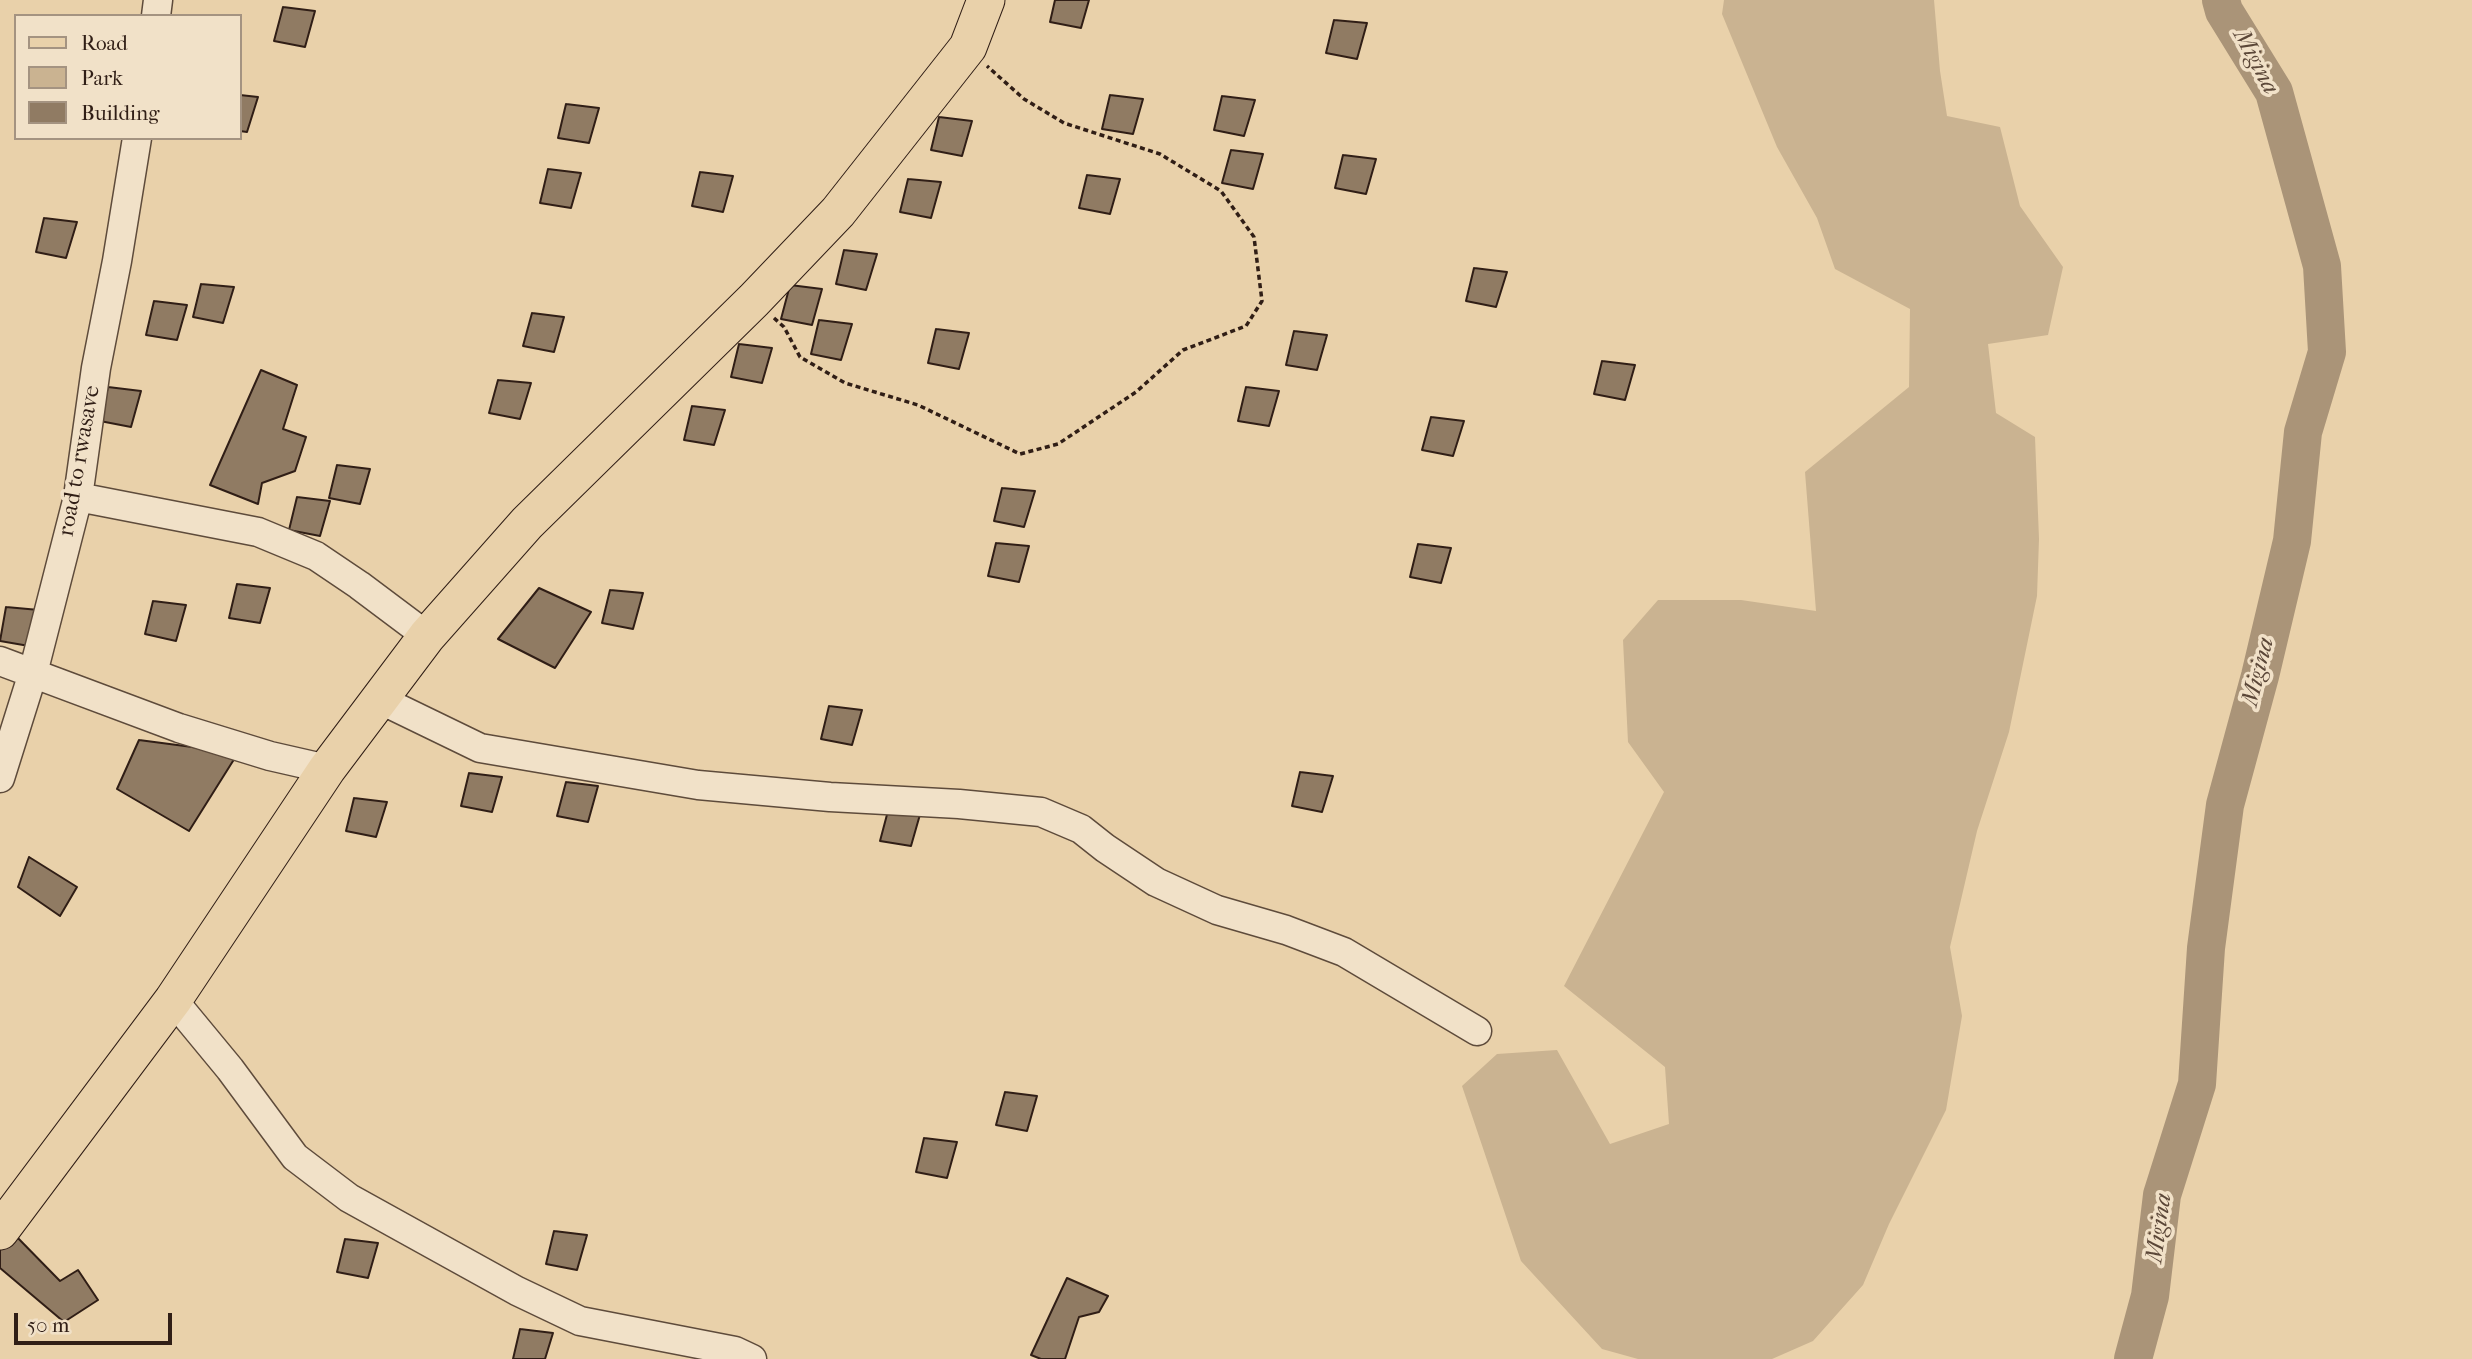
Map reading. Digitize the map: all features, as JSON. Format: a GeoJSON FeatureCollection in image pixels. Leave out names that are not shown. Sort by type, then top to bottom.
{"type":"FeatureCollection","features":[{"type":"Feature","properties":{"kind":"main road"},"geometry":{"type":"LineString","coordinates":[[0,1231],[173,1000],[327,769],[427,636],[527,523],[754,300],[838,212],[968,47],[986,0]]}},
{"type":"Feature","properties":{"kind":"street","name":"road to rwasave"},"geometry":{"type":"LineString","coordinates":[[0,778],[33,673],[78,497],[96,368],[137,140]]}},
{"type":"Feature","properties":{"kind":"street"},"geometry":{"type":"LineString","coordinates":[[78,497],[258,532],[316,556],[427,636]]}},
{"type":"Feature","properties":{"kind":"street"},"geometry":{"type":"LineString","coordinates":[[0,661],[179,728],[294,763],[327,769]]}},
{"type":"Feature","properties":{"kind":"street"},"geometry":{"type":"LineString","coordinates":[[381,700],[480,748],[548,760],[698,785],[1041,812],[1081,829],[1156,882],[1217,910],[1286,930],[1345,952],[1477,1031]]}},
{"type":"Feature","properties":{"kind":"street"},"geometry":{"type":"LineString","coordinates":[[173,1000],[230,1069],[295,1157],[349,1198],[517,1291],[580,1321],[735,1352],[752,1359]]}},
{"type":"Feature","properties":{"kind":"path"},"geometry":{"type":"LineString","coordinates":[[754,300],[784,327],[800,356],[845,383],[918,405],[1020,454],[1058,444],[1136,392],[1183,350],[1246,326],[1262,301],[1254,237],[1221,191],[1160,154],[1064,123],[1024,99],[968,47]]}},
{"type":"Feature","properties":{"kind":"green space"},"geometry":{"type":"Polygon","coordinates":[[[1724,0],[1934,0],[1947,116],[2000,127],[2020,206],[2063,267],[2048,335],[1988,344],[1996,413],[2035,437],[2039,539],[2037,596],[2009,732],[1977,831],[1950,947],[1962,1016],[1946,1110],[1889,1224],[1863,1285],[1813,1341],[1772,1359],[1638,1359],[1602,1349],[1521,1261],[1462,1086],[1497,1054],[1557,1050],[1610,1144],[1669,1124],[1665,1067],[1564,986],[1664,792],[1628,742],[1623,640],[1658,600],[1741,600],[1816,611],[1805,472],[1909,387],[1910,309],[1835,269],[1817,218],[1777,147],[1722,14],[1724,0]]]}},
{"type":"Feature","properties":{"kind":"building"},"geometry":{"type":"Polygon","coordinates":[[[1055,0],[1089,0],[1081,28],[1050,22],[1055,0]]]}},
{"type":"Feature","properties":{"kind":"building"},"geometry":{"type":"Polygon","coordinates":[[[283,7],[315,11],[305,47],[274,41],[283,7]]]}},
{"type":"Feature","properties":{"kind":"building"},"geometry":{"type":"Polygon","coordinates":[[[1334,20],[1367,23],[1357,59],[1326,53],[1334,20]]]}},
{"type":"Feature","properties":{"kind":"building"},"geometry":{"type":"Polygon","coordinates":[[[242,95],[258,97],[247,132],[242,131],[242,95]]]}},
{"type":"Feature","properties":{"kind":"building"},"geometry":{"type":"Polygon","coordinates":[[[1110,95],[1143,99],[1133,134],[1102,129],[1110,95]]]}},
{"type":"Feature","properties":{"kind":"building"},"geometry":{"type":"Polygon","coordinates":[[[1222,96],[1255,100],[1244,136],[1214,130],[1222,96]]]}},
{"type":"Feature","properties":{"kind":"building"},"geometry":{"type":"Polygon","coordinates":[[[566,104],[599,108],[589,143],[558,138],[566,104]]]}},
{"type":"Feature","properties":{"kind":"building"},"geometry":{"type":"Polygon","coordinates":[[[939,117],[972,121],[962,156],[931,150],[939,117]]]}},
{"type":"Feature","properties":{"kind":"building"},"geometry":{"type":"Polygon","coordinates":[[[1231,150],[1263,154],[1253,189],[1222,183],[1231,150]]]}},
{"type":"Feature","properties":{"kind":"building"},"geometry":{"type":"Polygon","coordinates":[[[1343,155],[1376,159],[1366,194],[1335,188],[1343,155]]]}},
{"type":"Feature","properties":{"kind":"building"},"geometry":{"type":"Polygon","coordinates":[[[548,169],[581,173],[571,208],[540,203],[548,169]]]}},
{"type":"Feature","properties":{"kind":"building"},"geometry":{"type":"Polygon","coordinates":[[[700,172],[733,176],[723,212],[692,206],[700,172]]]}},
{"type":"Feature","properties":{"kind":"building"},"geometry":{"type":"Polygon","coordinates":[[[1087,175],[1120,179],[1110,214],[1079,208],[1087,175]]]}},
{"type":"Feature","properties":{"kind":"building"},"geometry":{"type":"Polygon","coordinates":[[[908,179],[941,182],[931,218],[900,212],[908,179]]]}},
{"type":"Feature","properties":{"kind":"building"},"geometry":{"type":"Polygon","coordinates":[[[44,218],[77,222],[66,258],[36,252],[44,218]]]}},
{"type":"Feature","properties":{"kind":"building"},"geometry":{"type":"Polygon","coordinates":[[[844,250],[877,254],[866,290],[836,284],[844,250]]]}},
{"type":"Feature","properties":{"kind":"building"},"geometry":{"type":"Polygon","coordinates":[[[1474,268],[1507,272],[1496,307],[1466,301],[1474,268]]]}},
{"type":"Feature","properties":{"kind":"building"},"geometry":{"type":"Polygon","coordinates":[[[201,284],[234,287],[223,323],[193,317],[201,284]]]}},
{"type":"Feature","properties":{"kind":"building"},"geometry":{"type":"Polygon","coordinates":[[[790,285],[822,289],[812,325],[781,319],[790,285]]]}},
{"type":"Feature","properties":{"kind":"building"},"geometry":{"type":"Polygon","coordinates":[[[154,301],[187,305],[177,340],[146,335],[154,301]]]}},
{"type":"Feature","properties":{"kind":"building"},"geometry":{"type":"Polygon","coordinates":[[[532,313],[564,317],[554,352],[523,346],[532,313]]]}},
{"type":"Feature","properties":{"kind":"building"},"geometry":{"type":"Polygon","coordinates":[[[819,320],[852,324],[841,360],[811,354],[819,320]]]}},
{"type":"Feature","properties":{"kind":"building"},"geometry":{"type":"Polygon","coordinates":[[[936,329],[969,333],[959,369],[928,363],[936,329]]]}},
{"type":"Feature","properties":{"kind":"building"},"geometry":{"type":"Polygon","coordinates":[[[1294,331],[1327,335],[1317,370],[1286,365],[1294,331]]]}},
{"type":"Feature","properties":{"kind":"building"},"geometry":{"type":"Polygon","coordinates":[[[739,344],[772,348],[762,383],[731,377],[739,344]]]}},
{"type":"Feature","properties":{"kind":"building"},"geometry":{"type":"Polygon","coordinates":[[[1602,361],[1635,365],[1625,400],[1594,394],[1602,361]]]}},
{"type":"Feature","properties":{"kind":"building"},"geometry":{"type":"Polygon","coordinates":[[[261,370],[297,385],[283,429],[306,437],[295,471],[262,483],[258,504],[210,485],[261,370]]]}},
{"type":"Feature","properties":{"kind":"building"},"geometry":{"type":"Polygon","coordinates":[[[498,380],[531,383],[520,419],[489,413],[498,380]]]}},
{"type":"Feature","properties":{"kind":"building"},"geometry":{"type":"Polygon","coordinates":[[[108,387],[141,391],[131,427],[100,421],[108,387]]]}},
{"type":"Feature","properties":{"kind":"building"},"geometry":{"type":"Polygon","coordinates":[[[1246,387],[1279,391],[1269,426],[1238,421],[1246,387]]]}},
{"type":"Feature","properties":{"kind":"building"},"geometry":{"type":"Polygon","coordinates":[[[692,406],[725,410],[714,445],[684,440],[692,406]]]}},
{"type":"Feature","properties":{"kind":"building"},"geometry":{"type":"Polygon","coordinates":[[[1431,417],[1464,421],[1453,456],[1422,450],[1431,417]]]}},
{"type":"Feature","properties":{"kind":"building"},"geometry":{"type":"Polygon","coordinates":[[[337,465],[370,469],[360,504],[329,498],[337,465]]]}},
{"type":"Feature","properties":{"kind":"building"},"geometry":{"type":"Polygon","coordinates":[[[1002,488],[1035,491],[1024,527],[994,521],[1002,488]]]}},
{"type":"Feature","properties":{"kind":"building"},"geometry":{"type":"Polygon","coordinates":[[[297,497],[330,501],[320,536],[289,530],[297,497]]]}},
{"type":"Feature","properties":{"kind":"building"},"geometry":{"type":"Polygon","coordinates":[[[996,543],[1029,546],[1019,582],[988,576],[996,543]]]}},
{"type":"Feature","properties":{"kind":"building"},"geometry":{"type":"Polygon","coordinates":[[[1418,544],[1451,548],[1441,583],[1410,577],[1418,544]]]}},
{"type":"Feature","properties":{"kind":"building"},"geometry":{"type":"Polygon","coordinates":[[[237,584],[270,588],[260,623],[229,618],[237,584]]]}},
{"type":"Feature","properties":{"kind":"building"},"geometry":{"type":"Polygon","coordinates":[[[539,588],[591,612],[555,668],[498,639],[539,588]]]}},
{"type":"Feature","properties":{"kind":"building"},"geometry":{"type":"Polygon","coordinates":[[[610,590],[643,593],[633,629],[602,623],[610,590]]]}},
{"type":"Feature","properties":{"kind":"building"},"geometry":{"type":"Polygon","coordinates":[[[153,601],[186,605],[176,641],[145,634],[153,601]]]}},
{"type":"Feature","properties":{"kind":"building"},"geometry":{"type":"Polygon","coordinates":[[[6,607],[39,610],[29,646],[0,641],[6,607]]]}},
{"type":"Feature","properties":{"kind":"building"},"geometry":{"type":"Polygon","coordinates":[[[829,706],[862,710],[852,745],[821,739],[829,706]]]}},
{"type":"Feature","properties":{"kind":"building"},"geometry":{"type":"Polygon","coordinates":[[[139,740],[238,753],[189,831],[117,789],[139,740]]]}},
{"type":"Feature","properties":{"kind":"building"},"geometry":{"type":"Polygon","coordinates":[[[1300,772],[1333,776],[1322,812],[1292,806],[1300,772]]]}},
{"type":"Feature","properties":{"kind":"building"},"geometry":{"type":"Polygon","coordinates":[[[469,773],[502,777],[492,812],[461,806],[469,773]]]}},
{"type":"Feature","properties":{"kind":"building"},"geometry":{"type":"Polygon","coordinates":[[[566,782],[598,786],[588,822],[557,816],[566,782]]]}},
{"type":"Feature","properties":{"kind":"building"},"geometry":{"type":"Polygon","coordinates":[[[354,798],[387,802],[376,837],[346,831],[354,798]]]}},
{"type":"Feature","properties":{"kind":"building"},"geometry":{"type":"Polygon","coordinates":[[[889,807],[921,811],[911,846],[880,841],[889,807]]]}},
{"type":"Feature","properties":{"kind":"building"},"geometry":{"type":"Polygon","coordinates":[[[29,857],[77,887],[60,916],[18,887],[29,857]]]}},
{"type":"Feature","properties":{"kind":"building"},"geometry":{"type":"Polygon","coordinates":[[[1005,1092],[1037,1096],[1027,1131],[996,1125],[1005,1092]]]}},
{"type":"Feature","properties":{"kind":"building"},"geometry":{"type":"Polygon","coordinates":[[[924,1138],[957,1142],[947,1178],[916,1172],[924,1138]]]}},
{"type":"Feature","properties":{"kind":"building"},"geometry":{"type":"Polygon","coordinates":[[[554,1231],[587,1235],[577,1270],[546,1264],[554,1231]]]}},
{"type":"Feature","properties":{"kind":"building"},"geometry":{"type":"Polygon","coordinates":[[[13,1233],[60,1281],[78,1270],[98,1300],[64,1322],[0,1268],[0,1250],[13,1233]]]}},
{"type":"Feature","properties":{"kind":"building"},"geometry":{"type":"Polygon","coordinates":[[[345,1239],[378,1243],[368,1278],[337,1272],[345,1239]]]}},
{"type":"Feature","properties":{"kind":"building"},"geometry":{"type":"Polygon","coordinates":[[[1067,1278],[1108,1296],[1099,1312],[1079,1317],[1065,1359],[1041,1359],[1031,1355],[1067,1278]]]}},
{"type":"Feature","properties":{"kind":"building"},"geometry":{"type":"Polygon","coordinates":[[[520,1329],[553,1333],[545,1359],[513,1359],[520,1329]]]}},
{"type":"Feature","properties":{"kind":"waterway","name":"Migina"},"geometry":{"type":"LineString","coordinates":[[2133,1359],[2150,1296],[2162,1195],[2197,1084],[2206,948],[2225,805],[2260,676],[2292,541],[2303,432],[2327,352],[2322,266],[2274,92],[2224,11],[2221,0]]}}]}
